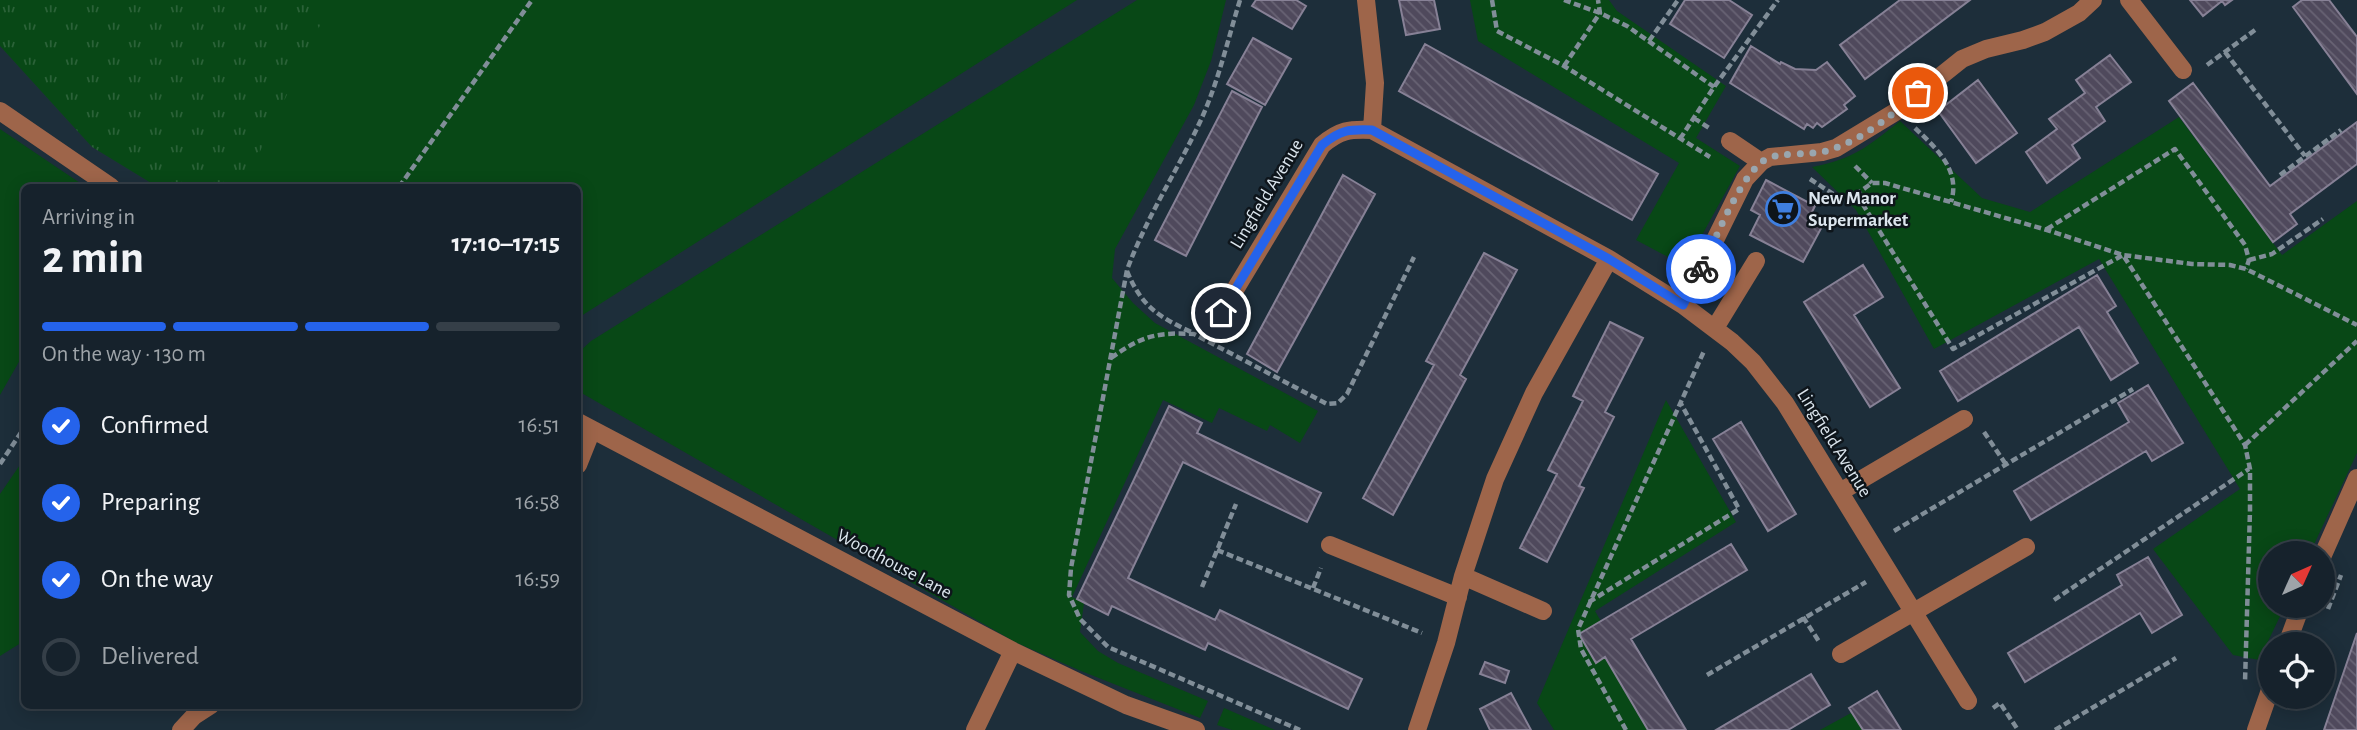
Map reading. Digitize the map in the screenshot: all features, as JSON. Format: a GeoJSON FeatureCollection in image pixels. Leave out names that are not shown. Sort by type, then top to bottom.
{"type":"FeatureCollection","features":[{"type":"Feature","properties":{"kind":"street"},"geometry":{"type":"LineString","coordinates":[[1366,0],[1374,83],[1372,130]]}},
{"type":"Feature","properties":{"kind":"street"},"geometry":{"type":"LineString","coordinates":[[1683,305],[1745,179],[1761,162],[1770,157],[1836,148],[1897,111],[1962,59],[2045,32],[2079,13],[2093,0]]}},
{"type":"Feature","properties":{"kind":"street"},"geometry":{"type":"LineString","coordinates":[[2129,0],[2183,70]]}},
{"type":"Feature","properties":{"kind":"street"},"geometry":{"type":"LineString","coordinates":[[0,111],[107,184]]}},
{"type":"Feature","properties":{"kind":"street","name":"Lingfield Avenue"},"geometry":{"type":"LineString","coordinates":[[1221,313],[1322,145],[1336,134],[1352,130],[1372,130],[1609,259],[1683,305],[1715,328],[1753,362],[1785,403],[1968,701]]}},
{"type":"Feature","properties":{"kind":"street"},"geometry":{"type":"LineString","coordinates":[[1730,141],[1761,162]]}},
{"type":"Feature","properties":{"kind":"street"},"geometry":{"type":"LineString","coordinates":[[1417,730],[1495,479],[1534,393],[1609,259]]}},
{"type":"Feature","properties":{"kind":"street"},"geometry":{"type":"LineString","coordinates":[[1715,328],[1756,261]]}},
{"type":"Feature","properties":{"kind":"street"},"geometry":{"type":"LineString","coordinates":[[1840,492],[1964,419]]}},
{"type":"Feature","properties":{"kind":"street"},"geometry":{"type":"LineString","coordinates":[[581,448],[585,426]]}},
{"type":"Feature","properties":{"kind":"street","name":"Woodhouse Lane"},"geometry":{"type":"LineString","coordinates":[[585,426],[1013,651],[1126,705],[1196,730]]}},
{"type":"Feature","properties":{"kind":"street"},"geometry":{"type":"LineString","coordinates":[[2333,541],[2349,517],[2357,478]]}},
{"type":"Feature","properties":{"kind":"street"},"geometry":{"type":"LineString","coordinates":[[1330,545],[1458,597]]}},
{"type":"Feature","properties":{"kind":"street"},"geometry":{"type":"LineString","coordinates":[[1842,654],[2026,547]]}},
{"type":"Feature","properties":{"kind":"street"},"geometry":{"type":"LineString","coordinates":[[1463,576],[1543,611]]}},
{"type":"Feature","properties":{"kind":"street"},"geometry":{"type":"LineString","coordinates":[[975,730],[1013,651]]}},
{"type":"Feature","properties":{"kind":"street"},"geometry":{"type":"LineString","coordinates":[[181,730],[205,709]]}},
{"type":"Feature","properties":{"kind":"street"},"geometry":{"type":"LineString","coordinates":[[2256,730],[2263,709]]}},
{"type":"Feature","properties":{"kind":"path"},"geometry":{"type":"LineString","coordinates":[[401,184],[532,0]]}},
{"type":"Feature","properties":{"kind":"path"},"geometry":{"type":"LineString","coordinates":[[1240,0],[1213,91],[1199,124],[1138,240],[1127,270],[1071,568],[1069,595],[1080,619],[1108,647],[1300,730]]}},
{"type":"Feature","properties":{"kind":"path"},"geometry":{"type":"LineString","coordinates":[[1492,0],[1497,32],[1564,66],[1745,179]]}},
{"type":"Feature","properties":{"kind":"path"},"geometry":{"type":"LineString","coordinates":[[1564,0],[1627,26],[1714,87]]}},
{"type":"Feature","properties":{"kind":"path"},"geometry":{"type":"LineString","coordinates":[[1564,66],[1600,13],[1598,0]]}},
{"type":"Feature","properties":{"kind":"path"},"geometry":{"type":"LineString","coordinates":[[1649,41],[1678,0]]}},
{"type":"Feature","properties":{"kind":"path"},"geometry":{"type":"LineString","coordinates":[[1681,139],[1714,87],[1778,0]]}},
{"type":"Feature","properties":{"kind":"path"},"geometry":{"type":"LineString","coordinates":[[2183,70],[2189,78],[2255,30]]}},
{"type":"Feature","properties":{"kind":"path"},"geometry":{"type":"LineString","coordinates":[[2225,52],[2305,156]]}},
{"type":"Feature","properties":{"kind":"path"},"geometry":{"type":"LineString","coordinates":[[1897,111],[1940,151],[1955,188],[1951,202]]}},
{"type":"Feature","properties":{"kind":"path"},"geometry":{"type":"LineString","coordinates":[[2280,174],[2341,130]]}},
{"type":"Feature","properties":{"kind":"path"},"geometry":{"type":"LineString","coordinates":[[2047,229],[2175,149],[2245,244],[2249,260],[2246,270]]}},
{"type":"Feature","properties":{"kind":"path"},"geometry":{"type":"LineString","coordinates":[[1788,156],[1807,177],[1833,194],[1848,200],[1872,183],[1885,183],[2047,229],[2123,255],[2192,264],[2230,265],[2246,270],[2357,325]]}},
{"type":"Feature","properties":{"kind":"path"},"geometry":{"type":"LineString","coordinates":[[1857,195],[1954,349],[2123,255]]}},
{"type":"Feature","properties":{"kind":"path"},"geometry":{"type":"LineString","coordinates":[[2249,260],[2272,254],[2323,219]]}},
{"type":"Feature","properties":{"kind":"path"},"geometry":{"type":"LineString","coordinates":[[2123,255],[2245,445],[2250,469],[2245,684],[2258,692]]}},
{"type":"Feature","properties":{"kind":"path"},"geometry":{"type":"LineString","coordinates":[[1127,270],[1134,289],[1147,305],[1164,319],[1327,404],[1338,403],[1347,394],[1414,257]]}},
{"type":"Feature","properties":{"kind":"path"},"geometry":{"type":"LineString","coordinates":[[1626,730],[1581,649],[1578,629],[1715,328]]}},
{"type":"Feature","properties":{"kind":"path"},"geometry":{"type":"LineString","coordinates":[[1110,358],[1144,338],[1172,333],[1194,334]]}},
{"type":"Feature","properties":{"kind":"path"},"geometry":{"type":"LineString","coordinates":[[2245,445],[2357,341]]}},
{"type":"Feature","properties":{"kind":"path"},"geometry":{"type":"LineString","coordinates":[[1872,544],[2133,389]]}},
{"type":"Feature","properties":{"kind":"path"},"geometry":{"type":"LineString","coordinates":[[1589,602],[1739,509],[1681,401]]}},
{"type":"Feature","properties":{"kind":"path"},"geometry":{"type":"LineString","coordinates":[[1964,419],[1979,423],[2007,466]]}},
{"type":"Feature","properties":{"kind":"path"},"geometry":{"type":"LineString","coordinates":[[0,464],[21,432]]}},
{"type":"Feature","properties":{"kind":"path"},"geometry":{"type":"LineString","coordinates":[[2054,600],[2250,469]]}},
{"type":"Feature","properties":{"kind":"path"},"geometry":{"type":"LineString","coordinates":[[1202,587],[1236,503]]}},
{"type":"Feature","properties":{"kind":"path"},"geometry":{"type":"LineString","coordinates":[[1217,550],[1446,643]]}},
{"type":"Feature","properties":{"kind":"path"},"geometry":{"type":"LineString","coordinates":[[1707,675],[1888,569]]}},
{"type":"Feature","properties":{"kind":"path"},"geometry":{"type":"LineString","coordinates":[[2324,620],[2343,571]]}},
{"type":"Feature","properties":{"kind":"path"},"geometry":{"type":"LineString","coordinates":[[2055,730],[2176,658]]}},
{"type":"Feature","properties":{"kind":"path"},"geometry":{"type":"LineString","coordinates":[[2000,703],[2018,730]]}},
{"type":"Feature","properties":{"kind":"green space"},"geometry":{"type":"Polygon","coordinates":[[[0,0],[320,0],[323,19],[244,184],[153,184],[92,147],[0,46],[0,0]]]}},
{"type":"Feature","properties":{"kind":"green space"},"geometry":{"type":"Polygon","coordinates":[[[185,0],[1077,0],[581,316],[581,184],[231,184],[185,0]]]}},
{"type":"Feature","properties":{"kind":"green space"},"geometry":{"type":"Polygon","coordinates":[[[1137,0],[1226,0],[1211,61],[1194,105],[1115,249],[1112,278],[1155,323],[1318,411],[1300,443],[1270,425],[1267,431],[1219,408],[1212,423],[1163,400],[1072,597],[1084,603],[1080,632],[1098,651],[1118,663],[1208,701],[1200,718],[1015,642],[581,393],[581,350],[591,341],[1137,0]]]}},
{"type":"Feature","properties":{"kind":"green space"},"geometry":{"type":"Polygon","coordinates":[[[1470,0],[1609,0],[1617,11],[1726,86],[1696,138],[1740,166],[1685,266],[1636,240],[1679,163],[1478,41],[1470,0]]]}},
{"type":"Feature","properties":{"kind":"green space"},"geometry":{"type":"Polygon","coordinates":[[[2179,117],[2282,255],[2357,201],[2357,453],[2316,541],[2258,541],[2258,618],[2279,618],[2272,632],[2258,632],[2258,660],[2233,655],[2153,549],[2240,489],[2099,259],[1934,349],[1856,210],[1812,167],[1850,156],[1900,121],[1982,198],[2030,212],[2179,117]]]}},
{"type":"Feature","properties":{"kind":"green space"},"geometry":{"type":"Polygon","coordinates":[[[0,129],[82,184],[21,184],[21,358],[0,395],[0,129]]]}},
{"type":"Feature","properties":{"kind":"green space"},"geometry":{"type":"Polygon","coordinates":[[[1666,400],[1736,522],[1595,611],[1664,730],[1554,730],[1537,703],[1666,400]]]}},
{"type":"Feature","properties":{"kind":"green space"},"geometry":{"type":"Polygon","coordinates":[[[21,463],[21,643],[0,656],[0,494],[21,463]]]}},
{"type":"Feature","properties":{"kind":"green space"},"geometry":{"type":"Polygon","coordinates":[[[1224,708],[1275,730],[1232,730],[1217,725],[1224,708]]]}},
{"type":"Feature","properties":{"kind":"green space"},"geometry":{"type":"Polygon","coordinates":[[[1851,713],[1863,730],[1820,730],[1851,713]]]}},
{"type":"Feature","properties":{"kind":"building"},"geometry":{"type":"Polygon","coordinates":[[[1256,0],[1296,0],[1306,6],[1292,29],[1252,6],[1256,0]]]}},
{"type":"Feature","properties":{"kind":"building"},"geometry":{"type":"Polygon","coordinates":[[[1399,0],[1434,0],[1440,29],[1406,35],[1399,0]]]}},
{"type":"Feature","properties":{"kind":"building"},"geometry":{"type":"Polygon","coordinates":[[[1685,0],[1729,0],[1752,15],[1724,58],[1670,24],[1685,0]]]}},
{"type":"Feature","properties":{"kind":"building"},"geometry":{"type":"Polygon","coordinates":[[[1900,0],[1970,0],[1865,79],[1840,45],[1900,0]]]}},
{"type":"Feature","properties":{"kind":"building"},"geometry":{"type":"Polygon","coordinates":[[[2190,0],[2232,0],[2225,5],[2222,1],[2203,16],[2190,0]]]}},
{"type":"Feature","properties":{"kind":"building"},"geometry":{"type":"Polygon","coordinates":[[[2302,0],[2329,0],[2357,37],[2357,94],[2293,7],[2302,0]]]}},
{"type":"Feature","properties":{"kind":"building"},"geometry":{"type":"Polygon","coordinates":[[[1253,38],[1291,59],[1265,105],[1227,84],[1253,38]]]}},
{"type":"Feature","properties":{"kind":"building"},"geometry":{"type":"Polygon","coordinates":[[[1425,44],[1658,174],[1632,220],[1399,91],[1425,44]]]}},
{"type":"Feature","properties":{"kind":"building"},"geometry":{"type":"Polygon","coordinates":[[[1751,46],[1780,64],[1781,62],[1795,69],[1816,70],[1827,62],[1855,96],[1844,105],[1847,109],[1822,127],[1817,123],[1813,128],[1807,124],[1804,129],[1730,83],[1751,46]]]}},
{"type":"Feature","properties":{"kind":"building"},"geometry":{"type":"Polygon","coordinates":[[[2110,55],[2131,82],[2096,107],[2105,121],[2072,145],[2080,158],[2047,183],[2026,152],[2057,129],[2049,119],[2085,93],[2076,80],[2110,55]]]}},
{"type":"Feature","properties":{"kind":"building"},"geometry":{"type":"Polygon","coordinates":[[[1978,80],[2017,133],[1976,163],[1938,111],[1978,80]]]}},
{"type":"Feature","properties":{"kind":"building"},"geometry":{"type":"Polygon","coordinates":[[[2193,83],[2270,186],[2357,122],[2357,164],[2290,214],[2297,224],[2273,242],[2169,101],[2193,83]]]}},
{"type":"Feature","properties":{"kind":"building"},"geometry":{"type":"Polygon","coordinates":[[[1232,91],[1262,107],[1186,256],[1155,240],[1232,91]]]}},
{"type":"Feature","properties":{"kind":"building"},"geometry":{"type":"Polygon","coordinates":[[[1343,175],[1375,194],[1277,372],[1247,354],[1343,175]]]}},
{"type":"Feature","properties":{"kind":"building"},"geometry":{"type":"Polygon","coordinates":[[[1766,180],[1815,206],[1811,214],[1825,221],[1803,262],[1750,235],[1760,215],[1751,210],[1766,180]]]}},
{"type":"Feature","properties":{"kind":"building"},"geometry":{"type":"Polygon","coordinates":[[[1484,253],[1517,270],[1460,375],[1466,379],[1393,515],[1363,498],[1434,365],[1426,361],[1484,253]]]}},
{"type":"Feature","properties":{"kind":"building"},"geometry":{"type":"Polygon","coordinates":[[[1863,265],[1883,297],[1854,315],[1900,388],[1870,407],[1804,302],[1863,265]]]}},
{"type":"Feature","properties":{"kind":"building"},"geometry":{"type":"Polygon","coordinates":[[[2097,275],[2116,306],[2107,312],[2138,363],[2111,380],[2079,327],[1958,401],[1940,371],[2097,275]]]}},
{"type":"Feature","properties":{"kind":"building"},"geometry":{"type":"Polygon","coordinates":[[[1610,322],[1643,338],[1605,412],[1614,417],[1579,486],[1584,488],[1547,562],[1520,548],[1557,474],[1548,470],[1583,401],[1573,396],[1610,322]]]}},
{"type":"Feature","properties":{"kind":"building"},"geometry":{"type":"Polygon","coordinates":[[[2148,385],[2183,443],[2152,461],[2146,451],[2031,520],[2014,491],[2129,422],[2118,403],[2148,385]]]}},
{"type":"Feature","properties":{"kind":"building"},"geometry":{"type":"Polygon","coordinates":[[[1169,406],[1202,423],[1197,433],[1321,493],[1307,522],[1183,462],[1128,578],[1215,620],[1220,610],[1362,679],[1348,709],[1208,643],[1205,650],[1112,606],[1108,615],[1077,599],[1169,406]]]}},
{"type":"Feature","properties":{"kind":"building"},"geometry":{"type":"Polygon","coordinates":[[[1741,422],[1796,514],[1768,531],[1713,439],[1741,422]]]}},
{"type":"Feature","properties":{"kind":"building"},"geometry":{"type":"Polygon","coordinates":[[[1731,544],[1747,570],[1631,639],[1686,730],[1648,730],[1605,657],[1596,663],[1579,634],[1731,544]]]}},
{"type":"Feature","properties":{"kind":"building"},"geometry":{"type":"Polygon","coordinates":[[[2148,557],[2182,615],[2152,633],[2140,613],[2025,682],[2008,653],[2122,585],[2117,575],[2148,557]]]}},
{"type":"Feature","properties":{"kind":"building"},"geometry":{"type":"Polygon","coordinates":[[[2357,633],[2357,730],[2324,730],[2331,709],[2335,709],[2335,698],[2357,633]]]}},
{"type":"Feature","properties":{"kind":"building"},"geometry":{"type":"Polygon","coordinates":[[[1485,662],[1509,671],[1505,683],[1480,674],[1485,662]]]}},
{"type":"Feature","properties":{"kind":"building"},"geometry":{"type":"Polygon","coordinates":[[[1811,674],[1830,705],[1788,730],[1716,730],[1811,674]]]}},
{"type":"Feature","properties":{"kind":"building"},"geometry":{"type":"Polygon","coordinates":[[[1877,691],[1901,730],[1863,730],[1849,708],[1877,691]]]}},
{"type":"Feature","properties":{"kind":"building"},"geometry":{"type":"Polygon","coordinates":[[[1511,693],[1531,730],[1490,730],[1480,709],[1511,693]]]}},
{"type":"Feature","properties":{"kind":"way so far"},"geometry":{"type":"LineString","coordinates":[[1701,269],[1745,179],[1761,162],[1770,157],[1836,148],[1897,111],[1918,93]]}},
{"type":"Feature","properties":{"kind":"place","name":"New Manor Supermarket"},"geometry":{"type":"Point","coordinates":[1783,209]}},
{"type":"Feature","properties":{"kind":"route"},"geometry":{"type":"LineString","coordinates":[[1221,313],[1322,145],[1336,134],[1352,130],[1372,130],[1609,259],[1683,305],[1701,269]]}}]}
